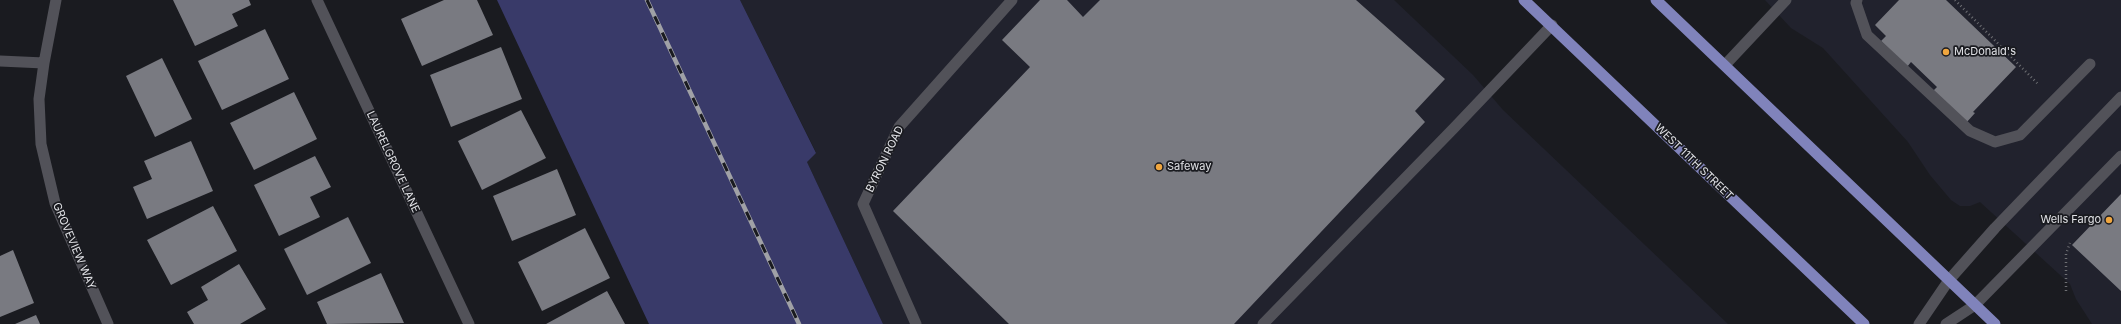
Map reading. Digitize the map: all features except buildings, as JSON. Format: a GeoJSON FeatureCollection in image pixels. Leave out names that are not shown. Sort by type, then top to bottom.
{"type":"FeatureCollection","features":[{"type":"Feature","properties":{"kind":"main road","name":"WEST 11TH STREET"},"geometry":{"type":"LineString","coordinates":[[1524,0],[1552,25],[1864,324]]}},
{"type":"Feature","properties":{"kind":"main road"},"geometry":{"type":"LineString","coordinates":[[1656,0],[1995,324]]}},
{"type":"Feature","properties":{"kind":"street","name":"GROVEVIEW WAY"},"geometry":{"type":"LineString","coordinates":[[56,0],[39,99],[41,144],[56,203],[108,324]]}},
{"type":"Feature","properties":{"kind":"street","name":"LAURELGROVE LANE"},"geometry":{"type":"LineString","coordinates":[[317,0],[469,324]]}},
{"type":"Feature","properties":{"kind":"street","name":"BYRON ROAD"},"geometry":{"type":"LineString","coordinates":[[916,324],[863,204],[899,127],[1012,0]]}},
{"type":"Feature","properties":{"kind":"street"},"geometry":{"type":"LineString","coordinates":[[1725,65],[1786,0]]}},
{"type":"Feature","properties":{"kind":"street"},"geometry":{"type":"LineString","coordinates":[[1857,0],[1856,3],[1867,35],[1970,131],[1995,142],[2020,135],[2090,64]]}},
{"type":"Feature","properties":{"kind":"street"},"geometry":{"type":"LineString","coordinates":[[1264,324],[1552,25]]}},
{"type":"Feature","properties":{"kind":"street"},"geometry":{"type":"LineString","coordinates":[[0,61],[44,63]]}},
{"type":"Feature","properties":{"kind":"street"},"geometry":{"type":"LineString","coordinates":[[1919,324],[1949,280],[1995,228],[2121,97]]}},
{"type":"Feature","properties":{"kind":"street"},"geometry":{"type":"LineString","coordinates":[[1946,324],[1975,305],[2121,156]]}},
{"type":"Feature","properties":{"kind":"path"},"geometry":{"type":"LineString","coordinates":[[2066,291],[2064,272],[2066,254],[2070,242]]}},
{"type":"Feature","properties":{"kind":"shaded area"},"geometry":{"type":"Polygon","coordinates":[[[497,0],[740,0],[816,153],[807,162],[883,324],[649,324],[497,0]]]}},
{"type":"Feature","properties":{"kind":"shaded area"},"geometry":{"type":"Polygon","coordinates":[[[740,0],[1394,0],[1473,75],[1503,110],[1728,324],[883,324],[807,162],[816,152],[740,0]]]}},
{"type":"Feature","properties":{"kind":"shaded area"},"geometry":{"type":"Polygon","coordinates":[[[1765,0],[2121,0],[2121,324],[2092,324],[2076,299],[2070,284],[1980,202],[1970,206],[1960,206],[1951,200],[1930,175],[1908,142],[1823,48],[1791,28],[1765,0]]]}},
{"type":"Feature","properties":{"kind":"railway"},"geometry":{"type":"LineString","coordinates":[[647,0],[799,324]]}},
{"type":"Feature","properties":{"kind":"place","name":"McDonald's"},"geometry":{"type":"Point","coordinates":[1946,52]}},
{"type":"Feature","properties":{"kind":"place","name":"Safeway"},"geometry":{"type":"Point","coordinates":[1159,167]}},
{"type":"Feature","properties":{"kind":"place","name":"Wells Fargo"},"geometry":{"type":"Point","coordinates":[2109,220]}}]}
